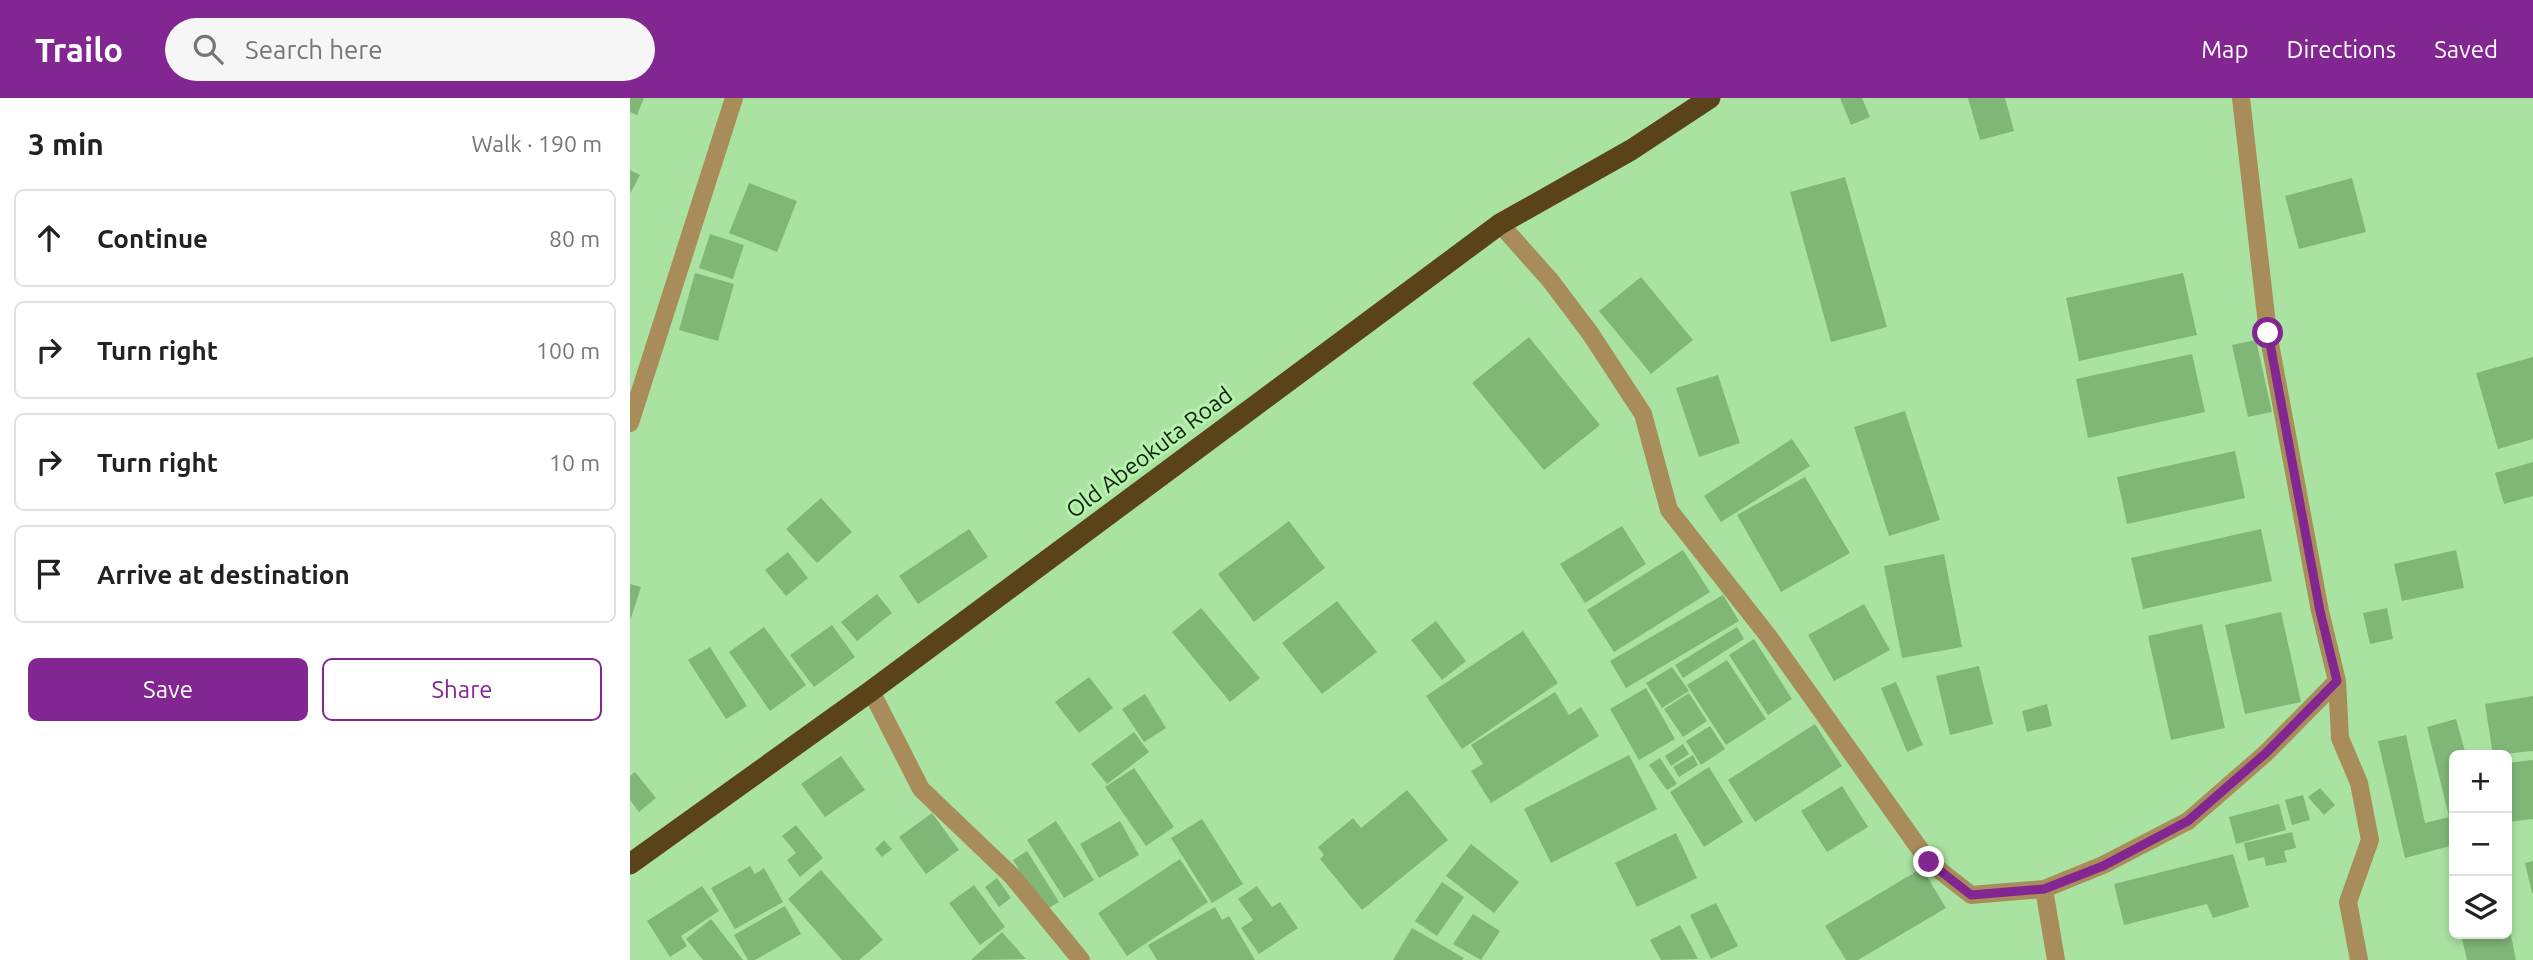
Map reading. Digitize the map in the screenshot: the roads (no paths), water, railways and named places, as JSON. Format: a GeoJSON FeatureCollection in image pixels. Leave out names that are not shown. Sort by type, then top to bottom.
{"type":"FeatureCollection","features":[{"type":"Feature","properties":{"kind":"highway","name":"Old Abeokuta Road"},"geometry":{"type":"LineString","coordinates":[[630,864],[871,691],[1500,224],[1631,150],[1710,98]]}},
{"type":"Feature","properties":{"kind":"street"},"geometry":{"type":"LineString","coordinates":[[630,423],[734,98]]}},
{"type":"Feature","properties":{"kind":"street"},"geometry":{"type":"LineString","coordinates":[[2241,98],[2268,333],[2320,611],[2337,681],[2340,738],[2359,783],[2370,840],[2348,902],[2359,960]]}},
{"type":"Feature","properties":{"kind":"street"},"geometry":{"type":"LineString","coordinates":[[1500,224],[1550,280],[1590,333],[1643,414],[1669,510],[1769,637],[1929,862],[1971,895],[2044,889],[2103,866],[2188,821],[2266,753],[2337,681]]}},
{"type":"Feature","properties":{"kind":"street"},"geometry":{"type":"LineString","coordinates":[[871,691],[921,789],[1012,876],[1081,960]]}},
{"type":"Feature","properties":{"kind":"street"},"geometry":{"type":"LineString","coordinates":[[2044,889],[2056,960]]}}]}
